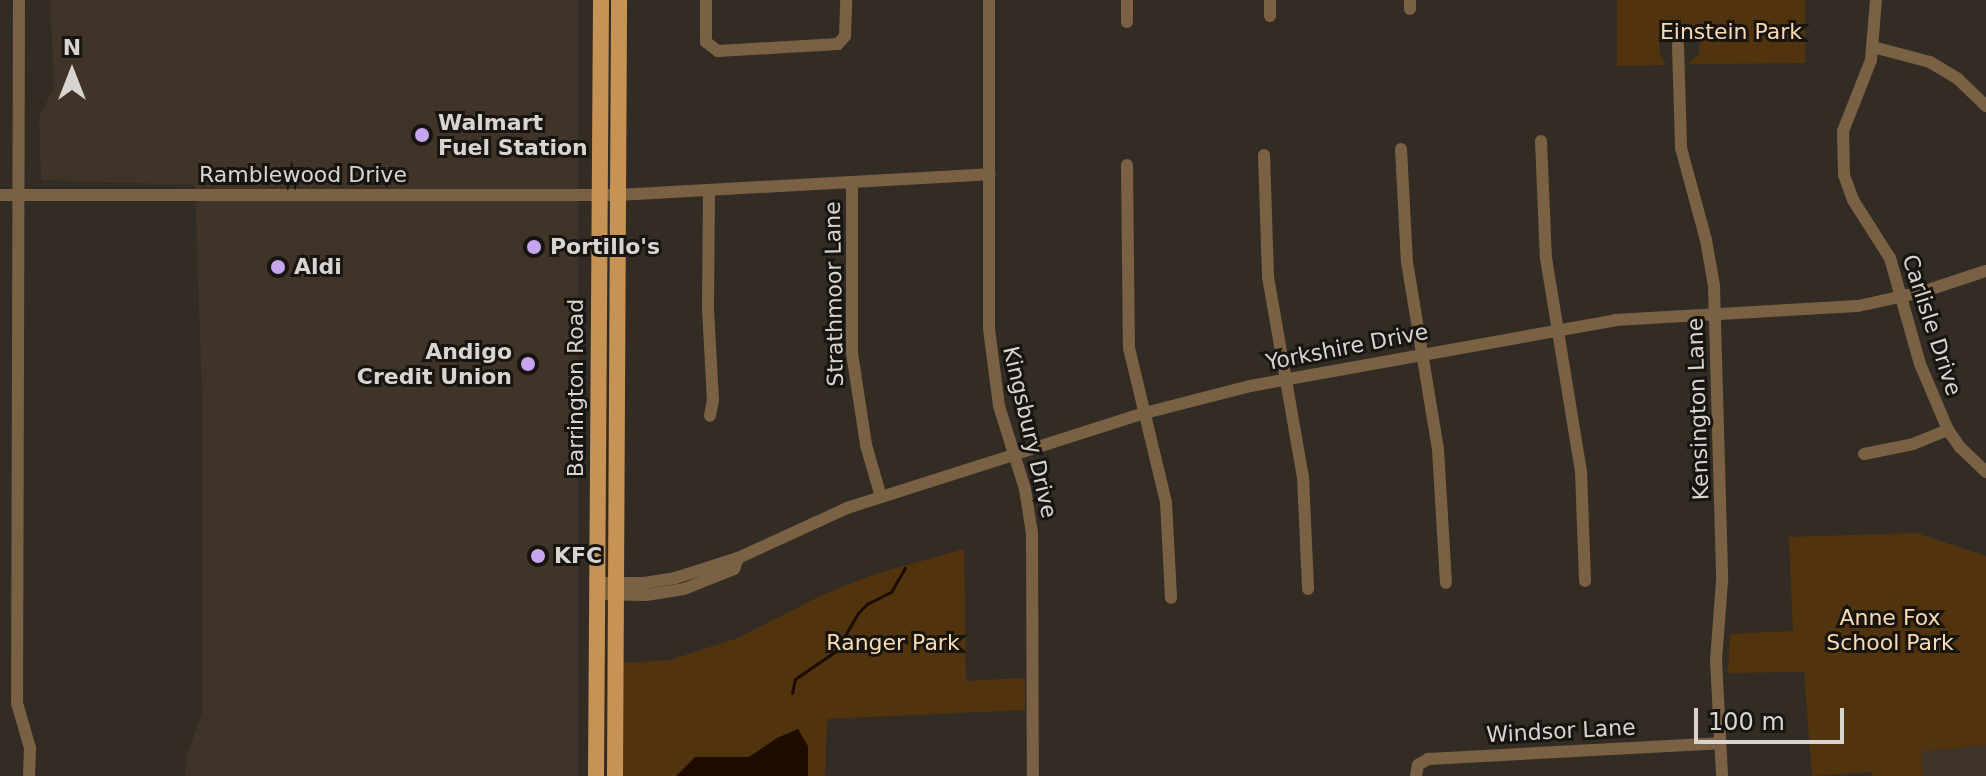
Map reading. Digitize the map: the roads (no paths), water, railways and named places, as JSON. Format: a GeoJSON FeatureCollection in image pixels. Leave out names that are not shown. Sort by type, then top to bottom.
{"type":"FeatureCollection","features":[{"type":"Feature","properties":{"kind":"main road","name":"Barrington Road"},"geometry":{"type":"LineString","coordinates":[[596,776],[601,0]]}},
{"type":"Feature","properties":{"kind":"main road","name":"Barrington Road"},"geometry":{"type":"LineString","coordinates":[[615,776],[619,0]]}},
{"type":"Feature","properties":{"kind":"street"},"geometry":{"type":"LineString","coordinates":[[19,0],[17,703],[30,748],[29,776]]}},
{"type":"Feature","properties":{"kind":"street"},"geometry":{"type":"LineString","coordinates":[[706,0],[709,46],[718,51],[838,44],[845,36],[846,0]]}},
{"type":"Feature","properties":{"kind":"street","name":"Kingsbury Drive"},"geometry":{"type":"LineString","coordinates":[[989,0],[990,346],[999,406],[1028,505],[1033,548],[1033,776]]}},
{"type":"Feature","properties":{"kind":"street"},"geometry":{"type":"LineString","coordinates":[[1127,0],[1127,22]]}},
{"type":"Feature","properties":{"kind":"street"},"geometry":{"type":"LineString","coordinates":[[1270,0],[1270,16]]}},
{"type":"Feature","properties":{"kind":"street","name":"Carlisle Drive"},"geometry":{"type":"LineString","coordinates":[[1876,0],[1873,47],[1843,131],[1842,162],[1853,200],[1890,258],[1920,364],[1948,430],[1960,447],[1986,472]]}},
{"type":"Feature","properties":{"kind":"street","name":"Kensington Lane"},"geometry":{"type":"LineString","coordinates":[[1678,45],[1681,148],[1710,255],[1715,313],[1722,581],[1716,660],[1722,776]]}},
{"type":"Feature","properties":{"kind":"street"},"geometry":{"type":"LineString","coordinates":[[1873,47],[1930,62],[1958,79],[1986,106]]}},
{"type":"Feature","properties":{"kind":"street"},"geometry":{"type":"LineString","coordinates":[[1541,141],[1543,229],[1581,471],[1585,581]]}},
{"type":"Feature","properties":{"kind":"street"},"geometry":{"type":"LineString","coordinates":[[1401,149],[1407,262],[1440,461],[1446,583]]}},
{"type":"Feature","properties":{"kind":"street"},"geometry":{"type":"LineString","coordinates":[[1264,155],[1268,277],[1304,487],[1308,589]]}},
{"type":"Feature","properties":{"kind":"street"},"geometry":{"type":"LineString","coordinates":[[1127,165],[1127,324],[1133,371],[1166,502],[1171,598]]}},
{"type":"Feature","properties":{"kind":"street","name":"Ramblewood Drive"},"geometry":{"type":"LineString","coordinates":[[0,195],[618,195],[989,174]]}},
{"type":"Feature","properties":{"kind":"street","name":"Strathmoor Lane"},"geometry":{"type":"LineString","coordinates":[[852,182],[852,353],[866,445],[881,497]]}},
{"type":"Feature","properties":{"kind":"street"},"geometry":{"type":"LineString","coordinates":[[709,190],[708,309],[713,400],[710,416]]}},
{"type":"Feature","properties":{"kind":"street","name":"Yorkshire Drive"},"geometry":{"type":"LineString","coordinates":[[597,589],[684,589],[734,569],[738,558],[812,521],[1145,413],[1284,378],[1615,320],[1818,310],[1902,297],[1986,271]]}},
{"type":"Feature","properties":{"kind":"street"},"geometry":{"type":"LineString","coordinates":[[1864,454],[1913,444],[1948,430]]}},
{"type":"Feature","properties":{"kind":"street"},"geometry":{"type":"LineString","coordinates":[[0,496],[16,496]]}},
{"type":"Feature","properties":{"kind":"street","name":"Windsor Lane"},"geometry":{"type":"LineString","coordinates":[[1416,776],[1418,765],[1428,759],[1720,743]]}},
{"type":"Feature","properties":{"kind":"waterway"},"geometry":{"type":"LineString","coordinates":[[792,693],[795,679],[836,651],[858,613],[867,604],[891,592],[905,568]]}},
{"type":"Feature","properties":{"kind":"place","name":"Walmart Fuel Station"},"geometry":{"type":"Point","coordinates":[422,135]}},
{"type":"Feature","properties":{"kind":"place","name":"Portillo's"},"geometry":{"type":"Point","coordinates":[534,247]}},
{"type":"Feature","properties":{"kind":"place","name":"Aldi"},"geometry":{"type":"Point","coordinates":[278,267]}},
{"type":"Feature","properties":{"kind":"place","name":"Andigo Credit Union"},"geometry":{"type":"Point","coordinates":[528,364]}},
{"type":"Feature","properties":{"kind":"place","name":"KFC"},"geometry":{"type":"Point","coordinates":[538,556]}},
{"type":"Feature","properties":{"kind":"park label","name":"Einstein Park"},"geometry":{"type":"Point","coordinates":[1731,32]}},
{"type":"Feature","properties":{"kind":"park label","name":"Anne Fox School Park"},"geometry":{"type":"Point","coordinates":[1890,630]}},
{"type":"Feature","properties":{"kind":"park label","name":"Ranger Park"},"geometry":{"type":"Point","coordinates":[893,643]}}]}
